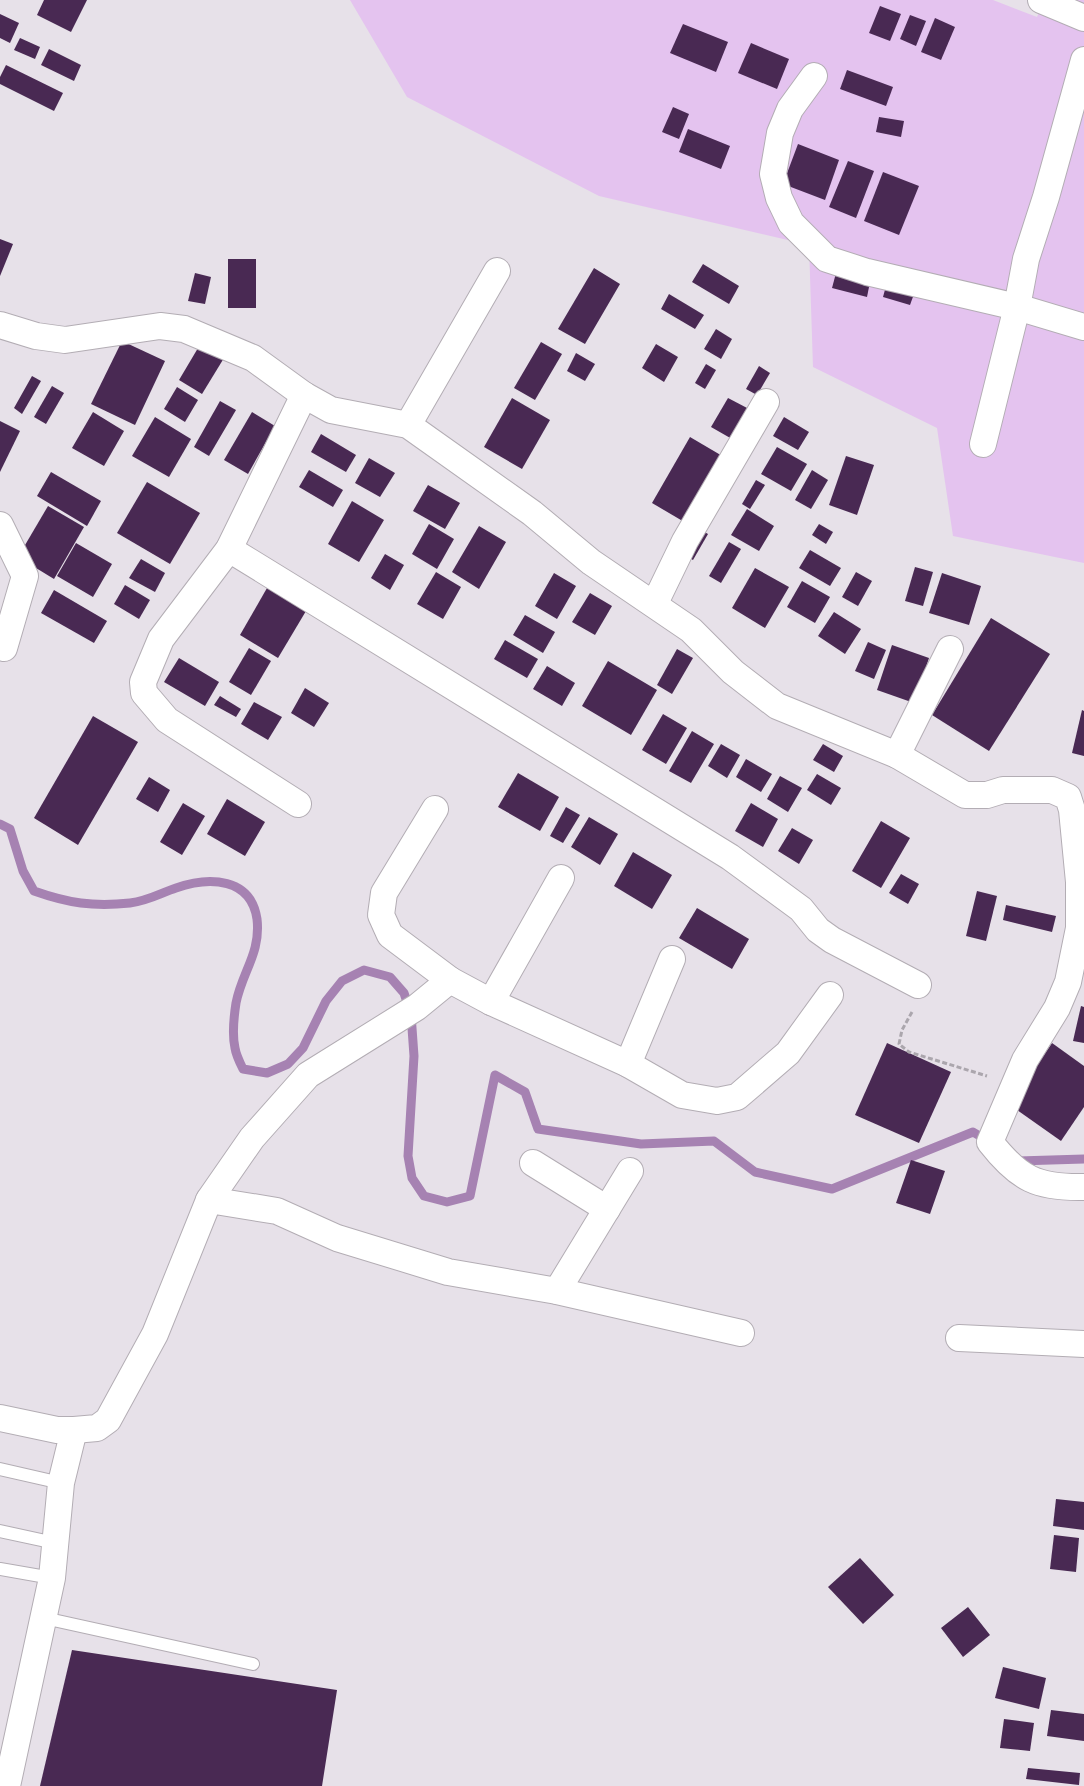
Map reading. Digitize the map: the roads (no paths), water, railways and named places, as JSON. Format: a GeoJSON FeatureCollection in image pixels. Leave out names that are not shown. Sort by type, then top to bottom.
{"type":"FeatureCollection","features":[{"type":"Feature","properties":{"kind":"street"},"geometry":{"type":"LineString","coordinates":[[1041,0],[1084,18]]}},
{"type":"Feature","properties":{"kind":"street"},"geometry":{"type":"LineString","coordinates":[[983,444],[1017,307],[1026,259],[1046,197],[1074,134],[1084,60]]}},
{"type":"Feature","properties":{"kind":"street"},"geometry":{"type":"LineString","coordinates":[[814,76],[790,109],[780,133],[773,174],[779,198],[791,223],[826,259],[867,272],[1017,307],[1084,327]]}},
{"type":"Feature","properties":{"kind":"street"},"geometry":{"type":"LineString","coordinates":[[408,425],[497,271]]}},
{"type":"Feature","properties":{"kind":"street"},"geometry":{"type":"LineString","coordinates":[[0,325],[36,336],[65,340],[160,326],[184,329],[253,358],[304,396],[330,410],[408,425],[532,513],[591,562],[655,603],[691,630],[733,672],[777,706],[896,755],[965,795],[986,795],[1003,790],[1052,790],[1078,801],[1079,928],[1068,982],[1057,1008],[1025,1060],[990,1142],[1009,1166],[1041,1184],[1062,1188],[1084,1187]]}},
{"type":"Feature","properties":{"kind":"street"},"geometry":{"type":"LineString","coordinates":[[298,804],[167,720],[144,693],[143,682],[146,670],[161,640],[229,549],[304,396]]}},
{"type":"Feature","properties":{"kind":"street"},"geometry":{"type":"LineString","coordinates":[[655,603],[685,541],[766,402]]}},
{"type":"Feature","properties":{"kind":"street"},"geometry":{"type":"LineString","coordinates":[[0,525],[26,576],[4,648]]}},
{"type":"Feature","properties":{"kind":"street"},"geometry":{"type":"LineString","coordinates":[[229,549],[730,857],[801,909],[818,930],[832,940],[918,985]]}},
{"type":"Feature","properties":{"kind":"street"},"geometry":{"type":"LineString","coordinates":[[896,755],[950,649]]}},
{"type":"Feature","properties":{"kind":"street"},"geometry":{"type":"LineString","coordinates":[[435,809],[384,893],[381,916],[390,935],[450,980],[491,1002],[628,1064],[682,1095],[717,1101],[736,1097],[788,1053],[830,995]]}},
{"type":"Feature","properties":{"kind":"street"},"geometry":{"type":"LineString","coordinates":[[491,1002],[561,878]]}},
{"type":"Feature","properties":{"kind":"street"},"geometry":{"type":"LineString","coordinates":[[628,1064],[672,959]]}},
{"type":"Feature","properties":{"kind":"street"},"geometry":{"type":"LineString","coordinates":[[0,1418],[57,1430],[97,1428],[108,1420],[154,1334],[209,1200],[252,1138],[308,1075],[417,1007],[450,980]]}},
{"type":"Feature","properties":{"kind":"street"},"geometry":{"type":"LineString","coordinates":[[533,1163],[607,1209]]}},
{"type":"Feature","properties":{"kind":"street"},"geometry":{"type":"LineString","coordinates":[[557,1291],[630,1171]]}},
{"type":"Feature","properties":{"kind":"street"},"geometry":{"type":"LineString","coordinates":[[209,1200],[277,1211],[337,1238],[448,1272],[557,1291],[741,1333]]}},
{"type":"Feature","properties":{"kind":"street"},"geometry":{"type":"LineString","coordinates":[[959,1338],[1084,1344]]}},
{"type":"Feature","properties":{"kind":"street"},"geometry":{"type":"LineString","coordinates":[[7,1786],[52,1578],[61,1483],[74,1430]]}},
{"type":"Feature","properties":{"kind":"lane"},"geometry":{"type":"LineString","coordinates":[[0,1469],[61,1483]]}},
{"type":"Feature","properties":{"kind":"lane"},"geometry":{"type":"LineString","coordinates":[[0,1531],[55,1543]]}},
{"type":"Feature","properties":{"kind":"lane"},"geometry":{"type":"LineString","coordinates":[[0,1569],[52,1578]]}},
{"type":"Feature","properties":{"kind":"lane"},"geometry":{"type":"LineString","coordinates":[[44,1618],[253,1664]]}},
{"type":"Feature","properties":{"kind":"waterway"},"geometry":{"type":"LineString","coordinates":[[0,824],[10,829],[23,871],[34,891],[46,895],[81,903],[130,903],[143,901],[176,888],[202,882],[227,884],[238,888],[247,895],[253,905],[257,919],[256,942],[236,1003],[233,1031],[237,1056],[243,1069],[267,1073],[288,1064],[303,1048],[326,1001],[342,981],[364,970],[390,977],[404,993],[411,1014],[414,1056],[408,1156],[412,1178],[424,1196],[447,1202],[470,1196],[495,1075],[525,1092],[538,1129],[641,1144],[714,1141],[755,1172],[832,1189],[973,1132],[988,1141]]}},
{"type":"Feature","properties":{"kind":"waterway"},"geometry":{"type":"LineString","coordinates":[[1015,1159],[1018,1161],[1084,1159]]}}]}
